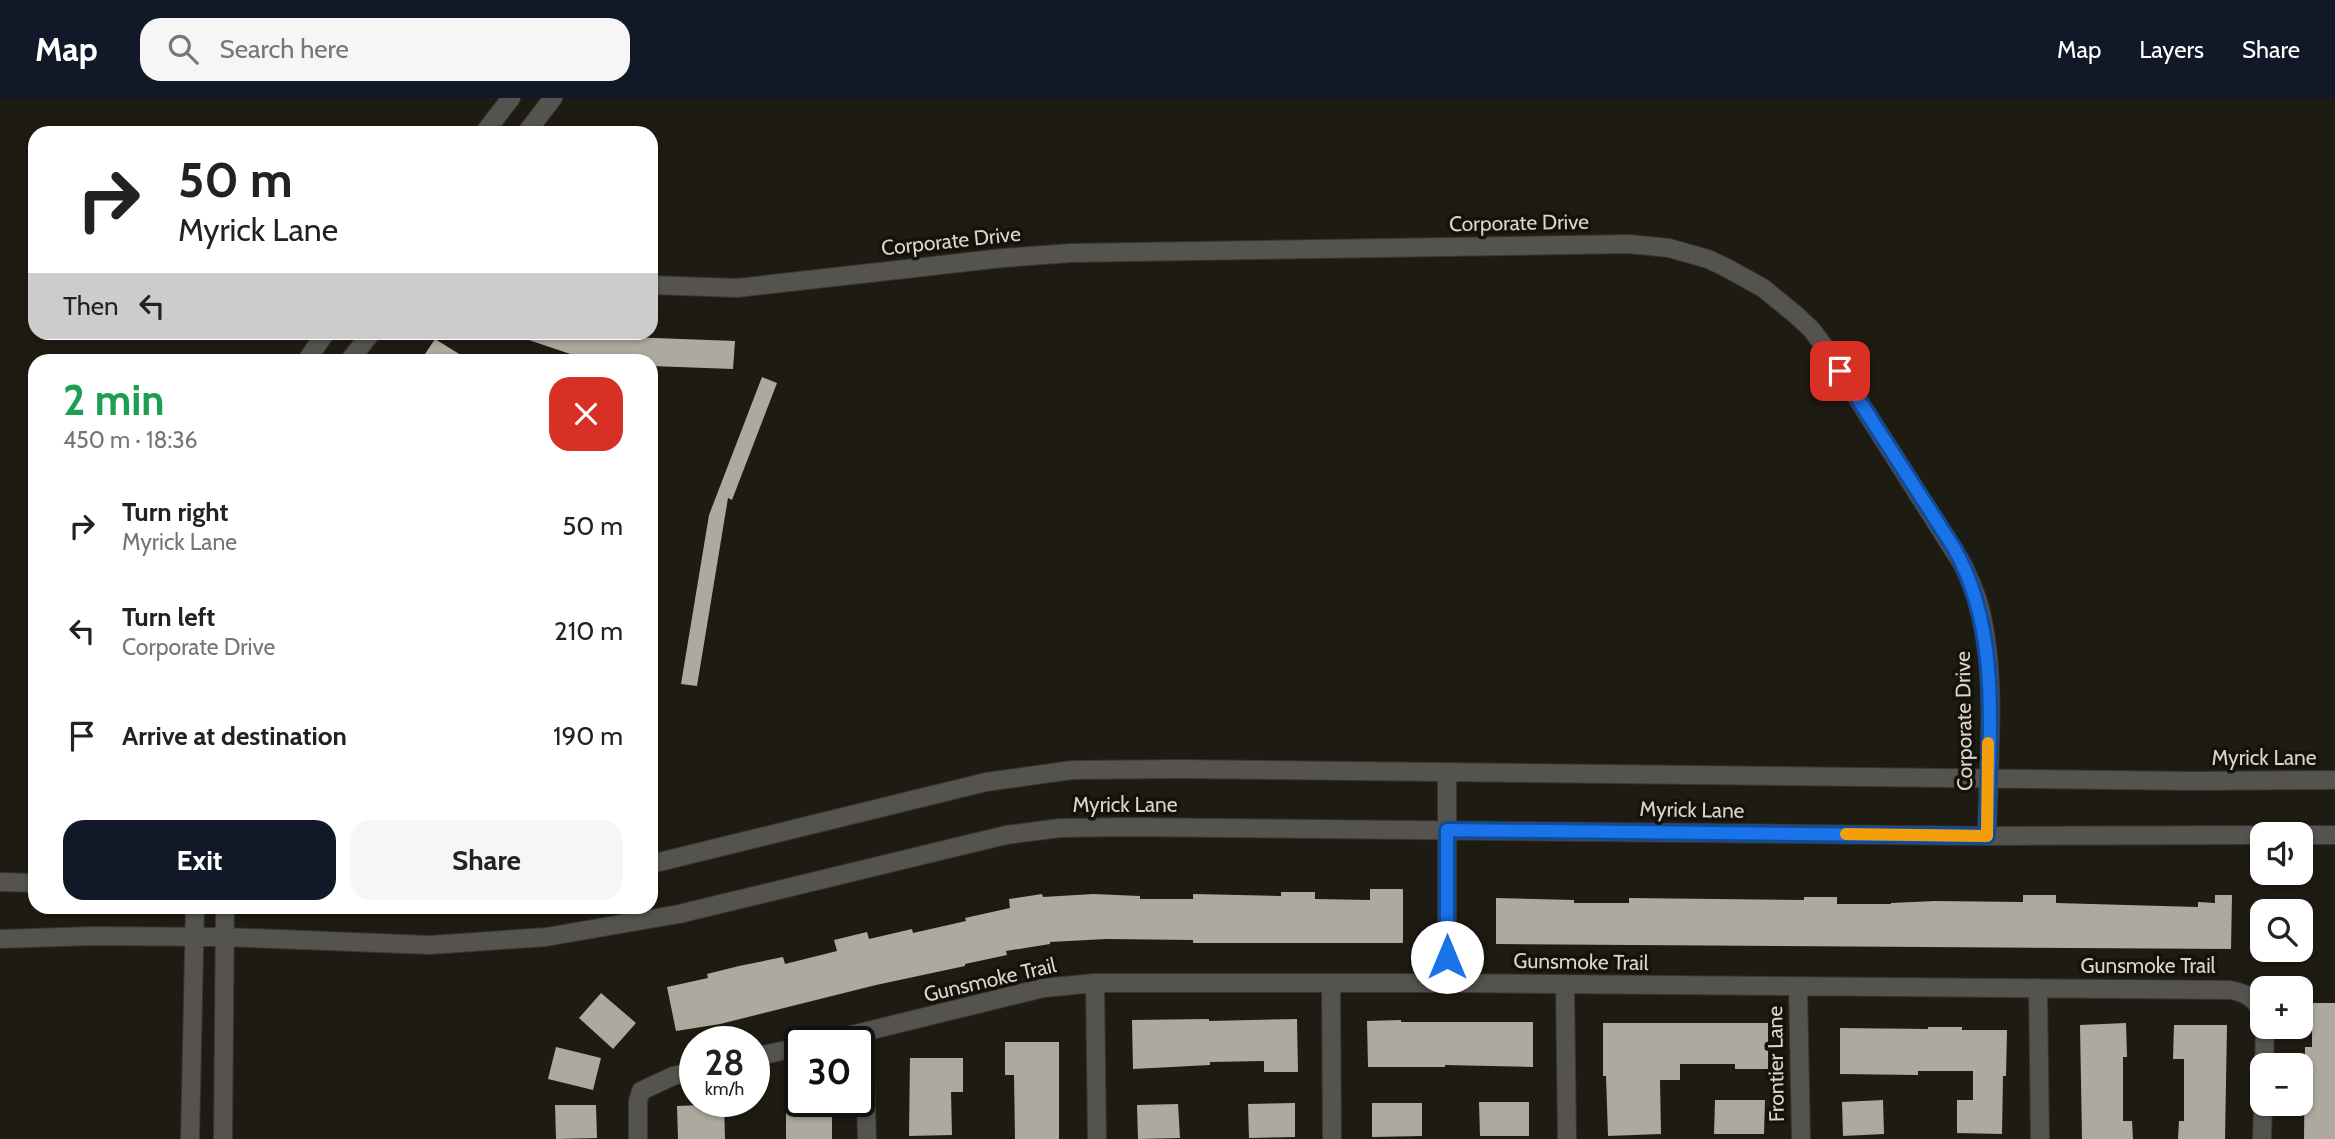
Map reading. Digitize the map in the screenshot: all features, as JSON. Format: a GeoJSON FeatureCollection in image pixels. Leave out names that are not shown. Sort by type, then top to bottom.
{"type":"FeatureCollection","features":[{"type":"Feature","properties":{"kind":"street"},"geometry":{"type":"LineString","coordinates":[[490,126],[512,98]]}},
{"type":"Feature","properties":{"kind":"street"},"geometry":{"type":"LineString","coordinates":[[531,126],[553,98]]}},
{"type":"Feature","properties":{"kind":"street","name":"Corporate Drive"},"geometry":{"type":"LineString","coordinates":[[658,285],[737,288],[1003,258],[1071,253],[1629,244],[1669,248],[1708,259],[1763,288],[1812,330],[1963,565],[1978,603],[1987,653],[1987,836]]}},
{"type":"Feature","properties":{"kind":"street"},"geometry":{"type":"LineString","coordinates":[[355,354],[366,340]]}},
{"type":"Feature","properties":{"kind":"street","name":"Myrick Lane"},"geometry":{"type":"LineString","coordinates":[[658,862],[986,782],[1072,770],[2335,780]]}},
{"type":"Feature","properties":{"kind":"street"},"geometry":{"type":"LineString","coordinates":[[1447,772],[1447,983]]}},
{"type":"Feature","properties":{"kind":"street","name":"Myrick Lane"},"geometry":{"type":"LineString","coordinates":[[0,939],[225,937],[430,945],[546,937],[679,914],[1006,835],[1060,828],[1987,836],[2250,835]]}},
{"type":"Feature","properties":{"kind":"street"},"geometry":{"type":"LineString","coordinates":[[2313,835],[2335,835]]}},
{"type":"Feature","properties":{"kind":"street"},"geometry":{"type":"LineString","coordinates":[[0,882],[28,883]]}},
{"type":"Feature","properties":{"kind":"street"},"geometry":{"type":"LineString","coordinates":[[190,1139],[194,914]]}},
{"type":"Feature","properties":{"kind":"street"},"geometry":{"type":"LineString","coordinates":[[223,1139],[225,914]]}},
{"type":"Feature","properties":{"kind":"street"},"geometry":{"type":"LineString","coordinates":[[1095,983],[1097,1139]]}},
{"type":"Feature","properties":{"kind":"street","name":"Gunsmoke Trail"},"geometry":{"type":"LineString","coordinates":[[875,1030],[1043,988],[1095,983],[1447,983],[2230,990],[2242,992],[2250,1000]]}},
{"type":"Feature","properties":{"kind":"street"},"geometry":{"type":"LineString","coordinates":[[1331,984],[1332,1139]]}},
{"type":"Feature","properties":{"kind":"street"},"geometry":{"type":"LineString","coordinates":[[1566,985],[1567,1139]]}},
{"type":"Feature","properties":{"kind":"street","name":"Frontier Lane"},"geometry":{"type":"LineString","coordinates":[[1798,987],[1801,1139]]}},
{"type":"Feature","properties":{"kind":"street"},"geometry":{"type":"LineString","coordinates":[[2038,988],[2040,1139]]}},
{"type":"Feature","properties":{"kind":"street"},"geometry":{"type":"LineString","coordinates":[[638,1139],[638,1101],[641,1091],[679,1075]]}},
{"type":"Feature","properties":{"kind":"street"},"geometry":{"type":"LineString","coordinates":[[2262,1139],[2263,1116]]}},
{"type":"Feature","properties":{"kind":"street"},"geometry":{"type":"LineString","coordinates":[[866,1117],[867,1139]]}},
{"type":"Feature","properties":{"kind":"building"},"geometry":{"type":"Polygon","coordinates":[[[658,338],[735,341],[733,369],[658,366],[658,354],[570,354],[529,340],[658,338]]]}},
{"type":"Feature","properties":{"kind":"building"},"geometry":{"type":"Polygon","coordinates":[[[437,340],[459,354],[425,354],[437,340]]]}},
{"type":"Feature","properties":{"kind":"building"},"geometry":{"type":"Polygon","coordinates":[[[762,377],[777,383],[732,500],[728,498],[697,686],[681,684],[709,515],[762,377]]]}},
{"type":"Feature","properties":{"kind":"building"},"geometry":{"type":"Polygon","coordinates":[[[1370,889],[1403,889],[1403,943],[1193,943],[1193,940],[1106,939],[1050,942],[1006,951],[1007,955],[965,966],[720,1024],[679,1026],[679,1031],[676,1031],[667,987],[708,978],[707,974],[739,966],[783,957],[785,964],[837,951],[834,940],[867,932],[869,939],[912,929],[913,933],[966,921],[965,918],[1010,908],[1009,899],[1042,894],[1043,897],[1093,894],[1140,896],[1140,899],[1193,899],[1193,894],[1281,896],[1281,892],[1315,892],[1315,899],[1370,900],[1370,889]]]}},
{"type":"Feature","properties":{"kind":"building"},"geometry":{"type":"Polygon","coordinates":[[[2023,895],[2056,895],[2056,903],[2198,907],[2198,902],[2215,903],[2215,895],[2232,895],[2231,949],[1496,944],[1496,898],[1629,903],[1629,898],[1804,900],[1804,897],[1837,897],[1837,904],[1891,904],[1935,901],[2023,902],[2023,895]]]}},
{"type":"Feature","properties":{"kind":"building"},"geometry":{"type":"Polygon","coordinates":[[[601,993],[636,1023],[613,1049],[579,1018],[601,993]]]}},
{"type":"Feature","properties":{"kind":"building"},"geometry":{"type":"Polygon","coordinates":[[[2313,1003],[2335,1003],[2335,1139],[2304,1139],[2304,1116],[2313,1116],[2313,1053],[2305,1053],[2305,1047],[2312,1047],[2313,1003]]]}},
{"type":"Feature","properties":{"kind":"building"},"geometry":{"type":"Polygon","coordinates":[[[1297,1019],[1298,1072],[1264,1072],[1264,1061],[1210,1062],[1210,1065],[1133,1069],[1132,1020],[1297,1019]]]}},
{"type":"Feature","properties":{"kind":"building"},"geometry":{"type":"Polygon","coordinates":[[[1367,1021],[1533,1022],[1533,1067],[1368,1067],[1367,1021]]]}},
{"type":"Feature","properties":{"kind":"building"},"geometry":{"type":"Polygon","coordinates":[[[1603,1023],[1768,1023],[1768,1069],[1735,1069],[1735,1064],[1680,1064],[1680,1080],[1660,1080],[1661,1134],[1608,1136],[1606,1076],[1603,1076],[1603,1023]]]}},
{"type":"Feature","properties":{"kind":"building"},"geometry":{"type":"Polygon","coordinates":[[[2126,1023],[2123,1121],[2132,1121],[2133,1139],[2082,1139],[2080,1025],[2126,1023]]]}},
{"type":"Feature","properties":{"kind":"building"},"geometry":{"type":"Polygon","coordinates":[[[2174,1025],[2227,1025],[2225,1139],[2178,1139],[2179,1121],[2184,1121],[2184,1059],[2173,1059],[2174,1025]]]}},
{"type":"Feature","properties":{"kind":"building"},"geometry":{"type":"Polygon","coordinates":[[[1840,1028],[2007,1030],[2002,1134],[1957,1133],[1957,1100],[1973,1100],[1973,1071],[1918,1071],[1918,1075],[1840,1074],[1840,1028]]]}},
{"type":"Feature","properties":{"kind":"building"},"geometry":{"type":"Polygon","coordinates":[[[1005,1042],[1059,1042],[1059,1139],[1015,1139],[1014,1075],[1005,1075],[1005,1042]]]}},
{"type":"Feature","properties":{"kind":"building"},"geometry":{"type":"Polygon","coordinates":[[[556,1047],[601,1058],[593,1090],[548,1079],[556,1047]]]}},
{"type":"Feature","properties":{"kind":"building"},"geometry":{"type":"Polygon","coordinates":[[[910,1058],[963,1058],[963,1092],[951,1092],[952,1135],[909,1136],[910,1058]]]}},
{"type":"Feature","properties":{"kind":"building"},"geometry":{"type":"Polygon","coordinates":[[[1715,1100],[1765,1100],[1764,1134],[1714,1134],[1715,1100]]]}},
{"type":"Feature","properties":{"kind":"building"},"geometry":{"type":"Polygon","coordinates":[[[1883,1100],[1884,1134],[1843,1136],[1842,1102],[1883,1100]]]}},
{"type":"Feature","properties":{"kind":"building"},"geometry":{"type":"Polygon","coordinates":[[[1479,1102],[1529,1102],[1529,1136],[1480,1136],[1479,1102]]]}},
{"type":"Feature","properties":{"kind":"building"},"geometry":{"type":"Polygon","coordinates":[[[1295,1103],[1295,1137],[1249,1138],[1248,1104],[1295,1103]]]}},
{"type":"Feature","properties":{"kind":"building"},"geometry":{"type":"Polygon","coordinates":[[[1372,1103],[1422,1103],[1422,1136],[1372,1137],[1372,1103]]]}},
{"type":"Feature","properties":{"kind":"building"},"geometry":{"type":"Polygon","coordinates":[[[1178,1104],[1180,1138],[1138,1139],[1137,1105],[1178,1104]]]}},
{"type":"Feature","properties":{"kind":"building"},"geometry":{"type":"Polygon","coordinates":[[[555,1105],[596,1105],[597,1138],[556,1139],[555,1105]]]}},
{"type":"Feature","properties":{"kind":"building"},"geometry":{"type":"Polygon","coordinates":[[[677,1106],[679,1117],[724,1117],[725,1139],[678,1139],[677,1106]]]}},
{"type":"Feature","properties":{"kind":"building"},"geometry":{"type":"Polygon","coordinates":[[[786,1117],[832,1117],[832,1139],[786,1139],[786,1117]]]}},
{"type":"Feature","properties":{"kind":"slow traffic"},"geometry":{"type":"LineString","coordinates":[[1846,834],[1987,836],[1988,743]]}},
{"type":"Feature","properties":{"kind":"route"},"geometry":{"type":"LineString","coordinates":[[1447,957],[1447,830],[1987,836],[1989,677],[1984,628],[1978,603],[1954,548],[1840,371]]}}]}
